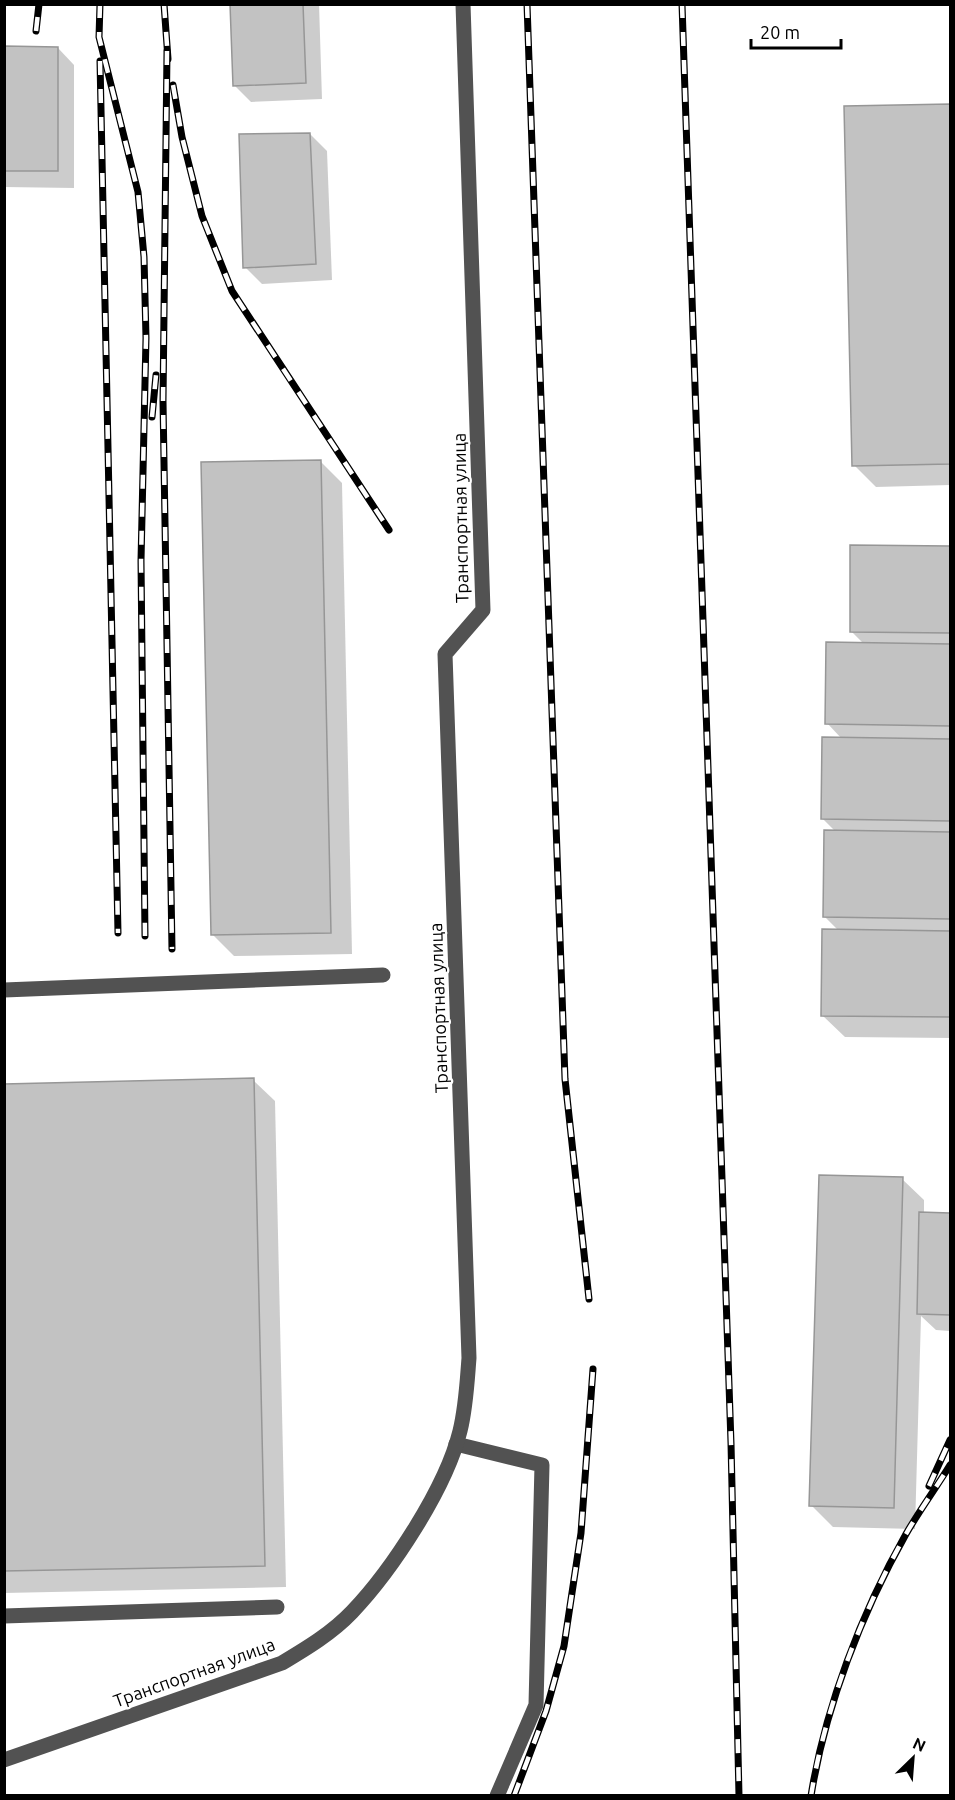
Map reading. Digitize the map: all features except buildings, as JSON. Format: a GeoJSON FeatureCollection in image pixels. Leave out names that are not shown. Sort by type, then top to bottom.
{"type":"FeatureCollection","features":[{"type":"Feature","properties":{"kind":"street","name":"Транспортная улица"},"geometry":{"type":"LineString","coordinates":[[4,1760],[282,1663],[319,1641],[352,1612],[403,1544],[430,1500],[456,1444],[466,1401],[469,1358],[445,654],[483,610],[463,4]]}},
{"type":"Feature","properties":{"kind":"street"},"geometry":{"type":"LineString","coordinates":[[4,990],[383,975]]}},
{"type":"Feature","properties":{"kind":"street"},"geometry":{"type":"LineString","coordinates":[[456,1444],[543,1465],[536,1705],[497,1796]]}},
{"type":"Feature","properties":{"kind":"street"},"geometry":{"type":"LineString","coordinates":[[4,1616],[277,1607]]}},
{"type":"Feature","properties":{"kind":"railway"},"geometry":{"type":"LineString","coordinates":[[36,31],[39,4]]}},
{"type":"Feature","properties":{"kind":"railway"},"geometry":{"type":"LineString","coordinates":[[100,4],[99,37],[138,192],[144,257],[146,338],[141,561],[145,936]]}},
{"type":"Feature","properties":{"kind":"railway"},"geometry":{"type":"LineString","coordinates":[[164,4],[168,59]]}},
{"type":"Feature","properties":{"kind":"railway"},"geometry":{"type":"LineString","coordinates":[[527,4],[565,1079],[589,1299]]}},
{"type":"Feature","properties":{"kind":"railway"},"geometry":{"type":"LineString","coordinates":[[682,4],[731,1443],[739,1796]]}},
{"type":"Feature","properties":{"kind":"railway"},"geometry":{"type":"LineString","coordinates":[[167,51],[163,401],[172,949]]}},
{"type":"Feature","properties":{"kind":"railway"},"geometry":{"type":"LineString","coordinates":[[100,61],[118,933]]}},
{"type":"Feature","properties":{"kind":"railway"},"geometry":{"type":"LineString","coordinates":[[173,85],[182,137],[202,216],[232,291],[389,530]]}},
{"type":"Feature","properties":{"kind":"railway"},"geometry":{"type":"LineString","coordinates":[[152,417],[156,375]]}},
{"type":"Feature","properties":{"kind":"railway"},"geometry":{"type":"LineString","coordinates":[[514,1796],[546,1711],[564,1646],[581,1533],[593,1369]]}},
{"type":"Feature","properties":{"kind":"railway"},"geometry":{"type":"LineString","coordinates":[[929,1486],[950,1440]]}},
{"type":"Feature","properties":{"kind":"railway"},"geometry":{"type":"LineString","coordinates":[[811,1796],[826,1728],[860,1628],[906,1534],[950,1465]]}}]}
